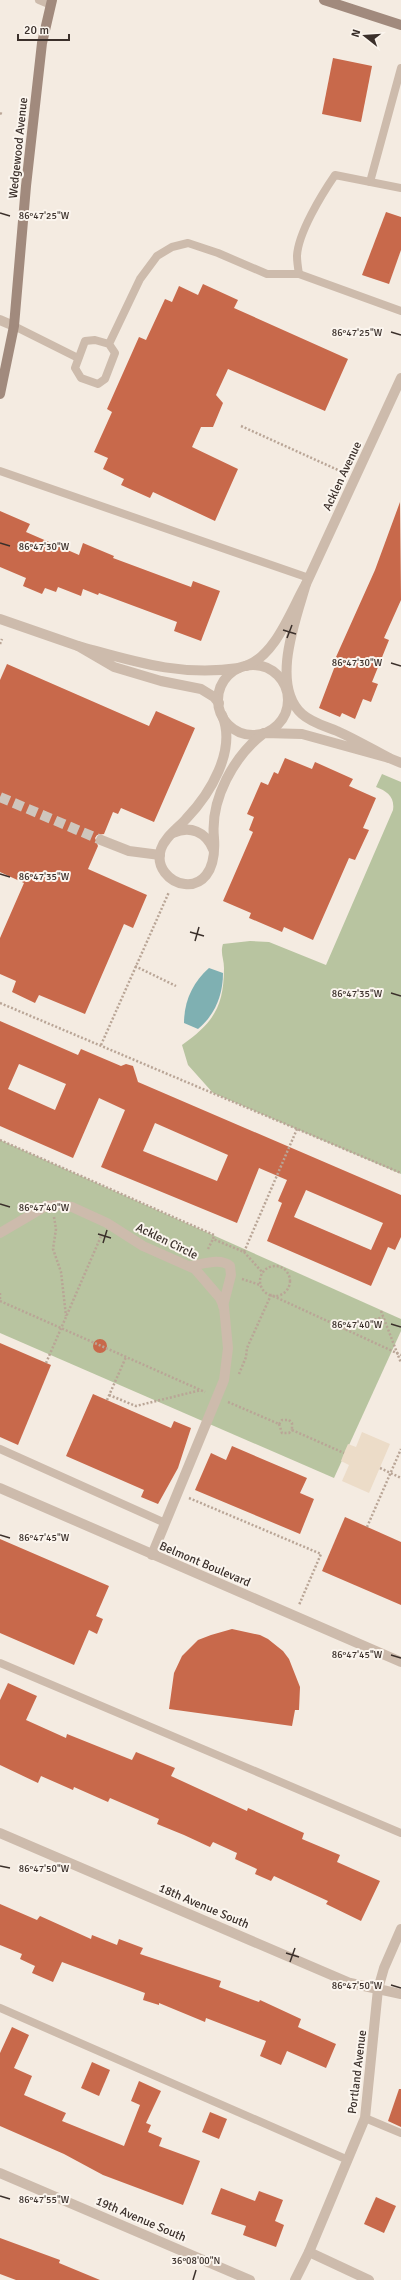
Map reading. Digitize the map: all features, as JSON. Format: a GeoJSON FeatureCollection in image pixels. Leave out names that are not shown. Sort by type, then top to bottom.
{"type":"FeatureCollection","features":[{"type":"Feature","properties":{"kind":"main road"},"geometry":{"type":"LineString","coordinates":[[324,0],[401,24]]}},
{"type":"Feature","properties":{"kind":"main road","name":"Wedgewood Avenue"},"geometry":{"type":"LineString","coordinates":[[0,394],[14,326],[26,186],[42,43],[52,2]]}},
{"type":"Feature","properties":{"kind":"street"},"geometry":{"type":"LineString","coordinates":[[0,320],[14,326]]}},
{"type":"Feature","properties":{"kind":"street","name":"Acklen Avenue"},"geometry":{"type":"LineString","coordinates":[[242,667],[259,660],[272,646],[307,581],[401,378]]}},
{"type":"Feature","properties":{"kind":"street","name":"Acklen Avenue"},"geometry":{"type":"LineString","coordinates":[[288,693],[288,651],[307,581]]}},
{"type":"Feature","properties":{"kind":"street"},"geometry":{"type":"LineString","coordinates":[[0,619],[78,646],[148,665],[174,670],[204,672],[260,666],[274,671],[281,679],[292,702],[306,717],[401,763]]}},
{"type":"Feature","properties":{"kind":"street"},"geometry":{"type":"LineString","coordinates":[[78,646],[114,666],[161,681],[201,689],[214,697],[219,703]]}},
{"type":"Feature","properties":{"kind":"street"},"geometry":{"type":"LineString","coordinates":[[242,667],[224,681],[219,694],[219,703],[226,731],[224,750],[218,769],[201,803],[168,838],[162,847],[160,855],[164,871],[174,880],[191,884],[208,875],[214,857],[213,825],[220,796],[239,756],[264,733],[275,727],[282,719],[287,708],[288,693]]}},
{"type":"Feature","properties":{"kind":"street"},"geometry":{"type":"LineString","coordinates":[[222,715],[236,730],[250,735],[264,733],[302,734],[389,758]]}},
{"type":"Feature","properties":{"kind":"street"},"geometry":{"type":"LineString","coordinates":[[168,838],[183,830],[200,833],[210,842],[214,857]]}},
{"type":"Feature","properties":{"kind":"street"},"geometry":{"type":"LineString","coordinates":[[101,840],[129,851],[160,855]]}},
{"type":"Feature","properties":{"kind":"street"},"geometry":{"type":"LineString","coordinates":[[0,1233],[42,1208],[52,1205]]}},
{"type":"Feature","properties":{"kind":"street","name":"Acklen Circle"},"geometry":{"type":"LineString","coordinates":[[52,1205],[77,1208],[107,1223],[142,1246],[190,1266],[205,1278],[223,1306],[228,1355],[224,1380],[152,1555]]}},
{"type":"Feature","properties":{"kind":"street"},"geometry":{"type":"LineString","coordinates":[[190,1266],[224,1262],[230,1266],[231,1275],[223,1306]]}},
{"type":"Feature","properties":{"kind":"street","name":"Belmont Boulevard"},"geometry":{"type":"LineString","coordinates":[[0,1488],[401,1662]]}},
{"type":"Feature","properties":{"kind":"street","name":"18th Avenue South"},"geometry":{"type":"LineString","coordinates":[[0,1833],[350,1983],[401,1994]]}},
{"type":"Feature","properties":{"kind":"street","name":"Portland Avenue"},"geometry":{"type":"LineString","coordinates":[[296,2280],[365,2118],[378,1989],[384,1968],[401,1929]]}},
{"type":"Feature","properties":{"kind":"street","name":"19th Avenue South"},"geometry":{"type":"LineString","coordinates":[[0,2173],[250,2280]]}},
{"type":"Feature","properties":{"kind":"street"},"geometry":{"type":"LineString","coordinates":[[309,2252],[369,2280]]}},
{"type":"Feature","properties":{"kind":"lane"},"geometry":{"type":"LineString","coordinates":[[39,0],[52,2]]}},
{"type":"Feature","properties":{"kind":"lane"},"geometry":{"type":"LineString","coordinates":[[370,182],[401,68]]}},
{"type":"Feature","properties":{"kind":"lane"},"geometry":{"type":"LineString","coordinates":[[299,274],[297,255],[302,239],[318,201],[335,175],[401,188]]}},
{"type":"Feature","properties":{"kind":"lane"},"geometry":{"type":"LineString","coordinates":[[109,344],[140,279],[156,256],[172,246],[188,243],[218,253],[267,274],[299,274],[401,311]]}},
{"type":"Feature","properties":{"kind":"lane"},"geometry":{"type":"LineString","coordinates":[[14,326],[78,358]]}},
{"type":"Feature","properties":{"kind":"lane"},"geometry":{"type":"LineString","coordinates":[[95,340],[109,344],[115,353],[105,379],[98,384],[81,378],[75,368],[85,341],[95,340]]}},
{"type":"Feature","properties":{"kind":"lane"},"geometry":{"type":"LineString","coordinates":[[0,471],[307,581]]}},
{"type":"Feature","properties":{"kind":"lane"},"geometry":{"type":"LineString","coordinates":[[0,1449],[165,1523]]}},
{"type":"Feature","properties":{"kind":"lane"},"geometry":{"type":"LineString","coordinates":[[0,1663],[401,1833]]}},
{"type":"Feature","properties":{"kind":"lane"},"geometry":{"type":"LineString","coordinates":[[0,2008],[348,2160]]}},
{"type":"Feature","properties":{"kind":"lane"},"geometry":{"type":"LineString","coordinates":[[365,2118],[401,2133]]}},
{"type":"Feature","properties":{"kind":"path"},"geometry":{"type":"LineString","coordinates":[[241,426],[338,470]]}},
{"type":"Feature","properties":{"kind":"path"},"geometry":{"type":"LineString","coordinates":[[0,644],[2,639]]}},
{"type":"Feature","properties":{"kind":"path"},"geometry":{"type":"LineString","coordinates":[[101,1045],[174,880]]}},
{"type":"Feature","properties":{"kind":"path"},"geometry":{"type":"LineString","coordinates":[[135,966],[176,986]]}},
{"type":"Feature","properties":{"kind":"path"},"geometry":{"type":"LineString","coordinates":[[0,1003],[401,1173]]}},
{"type":"Feature","properties":{"kind":"path"},"geometry":{"type":"LineString","coordinates":[[244,1252],[297,1129]]}},
{"type":"Feature","properties":{"kind":"path"},"geometry":{"type":"LineString","coordinates":[[0,1140],[214,1235],[212,1239],[244,1252],[263,1273]]}},
{"type":"Feature","properties":{"kind":"path"},"geometry":{"type":"LineString","coordinates":[[52,1205],[56,1229],[54,1253],[61,1272],[66,1317]]}},
{"type":"Feature","properties":{"kind":"path"},"geometry":{"type":"LineString","coordinates":[[46,1363],[107,1223]]}},
{"type":"Feature","properties":{"kind":"path"},"geometry":{"type":"LineString","coordinates":[[271,1296],[280,1295],[287,1289],[288,1275],[281,1268],[276,1267],[266,1269],[263,1273],[261,1285],[263,1291],[271,1296],[401,1355]]}},
{"type":"Feature","properties":{"kind":"path"},"geometry":{"type":"LineString","coordinates":[[231,1275],[261,1285]]}},
{"type":"Feature","properties":{"kind":"path"},"geometry":{"type":"LineString","coordinates":[[0,1293],[0,1301],[279,1424],[282,1432],[289,1433],[292,1430]]}},
{"type":"Feature","properties":{"kind":"path"},"geometry":{"type":"LineString","coordinates":[[239,1375],[246,1357],[247,1348],[271,1296]]}},
{"type":"Feature","properties":{"kind":"path"},"geometry":{"type":"LineString","coordinates":[[381,1311],[401,1363]]}},
{"type":"Feature","properties":{"kind":"path"},"geometry":{"type":"LineString","coordinates":[[344,1329],[383,1317]]}},
{"type":"Feature","properties":{"kind":"path"},"geometry":{"type":"LineString","coordinates":[[107,1400],[126,1357]]}},
{"type":"Feature","properties":{"kind":"path"},"geometry":{"type":"LineString","coordinates":[[109,1395],[136,1406],[201,1390]]}},
{"type":"Feature","properties":{"kind":"path"},"geometry":{"type":"LineString","coordinates":[[224,1409],[230,1395]]}},
{"type":"Feature","properties":{"kind":"path"},"geometry":{"type":"LineString","coordinates":[[279,1424],[282,1420],[289,1420],[292,1423],[292,1430]]}},
{"type":"Feature","properties":{"kind":"path"},"geometry":{"type":"LineString","coordinates":[[292,1430],[344,1453]]}},
{"type":"Feature","properties":{"kind":"path"},"geometry":{"type":"LineString","coordinates":[[367,1527],[401,1449]]}},
{"type":"Feature","properties":{"kind":"path"},"geometry":{"type":"LineString","coordinates":[[380,1468],[401,1478]]}},
{"type":"Feature","properties":{"kind":"path"},"geometry":{"type":"LineString","coordinates":[[186,1496],[321,1554],[294,1616]]}},
{"type":"Feature","properties":{"kind":"green space"},"geometry":{"type":"Polygon","coordinates":[[[382,774],[401,782],[401,1174],[213,1093],[188,1065],[182,1045],[202,1029],[215,1013],[219,1004],[222,993],[224,968],[222,950],[223,944],[250,941],[269,942],[326,965],[393,810],[393,801],[389,795],[384,790],[376,787],[382,774]]]}},
{"type":"Feature","properties":{"kind":"green space"},"geometry":{"type":"Polygon","coordinates":[[[0,1140],[401,1319],[401,1331],[334,1478],[0,1333],[0,1140]]]}},
{"type":"Feature","properties":{"kind":"shaded area"},"geometry":{"type":"Polygon","coordinates":[[[362,1432],[390,1444],[369,1493],[342,1481],[349,1465],[341,1461],[344,1453],[348,1444],[356,1447],[362,1432]]]}},
{"type":"Feature","properties":{"kind":"water"},"geometry":{"type":"Polygon","coordinates":[[[209,968],[223,973],[223,981],[217,1004],[209,1017],[198,1029],[184,1023],[184,1015],[190,992],[198,979],[209,968]]]}},
{"type":"Feature","properties":{"kind":"building"},"geometry":{"type":"Polygon","coordinates":[[[333,58],[372,66],[361,122],[322,114],[333,58]]]}},
{"type":"Feature","properties":{"kind":"building"},"geometry":{"type":"Polygon","coordinates":[[[386,212],[401,217],[401,250],[389,284],[362,275],[386,212]]]}},
{"type":"Feature","properties":{"kind":"building"},"geometry":{"type":"Polygon","coordinates":[[[203,284],[238,300],[234,308],[348,359],[325,411],[228,369],[216,395],[223,403],[213,427],[201,427],[192,447],[238,469],[215,521],[153,492],[150,498],[121,485],[124,479],[103,469],[108,458],[94,452],[112,412],[107,409],[139,337],[146,340],[165,299],[172,302],[179,286],[198,295],[203,284]]]}},
{"type":"Feature","properties":{"kind":"building"},"geometry":{"type":"Polygon","coordinates":[[[400,502],[401,600],[384,638],[389,640],[372,682],[378,684],[371,702],[363,699],[355,719],[342,713],[340,717],[319,708],[338,658],[336,657],[375,570],[400,502]]]}},
{"type":"Feature","properties":{"kind":"building"},"geometry":{"type":"Polygon","coordinates":[[[0,511],[30,524],[26,532],[79,555],[83,543],[114,556],[113,558],[191,587],[193,581],[220,591],[201,641],[174,631],[177,622],[99,593],[98,595],[83,589],[81,596],[58,587],[56,592],[45,588],[42,594],[23,586],[26,578],[0,567],[0,511]]]}},
{"type":"Feature","properties":{"kind":"building"},"geometry":{"type":"Polygon","coordinates":[[[7,664],[149,726],[156,711],[195,728],[154,822],[121,808],[118,814],[113,812],[104,834],[97,835],[95,838],[98,846],[88,869],[147,895],[133,928],[124,924],[85,1014],[39,995],[35,1003],[12,992],[16,981],[0,974],[0,938],[24,883],[0,872],[0,680],[7,664]]]}},
{"type":"Feature","properties":{"kind":"building"},"geometry":{"type":"Polygon","coordinates":[[[285,758],[312,769],[315,762],[353,779],[349,786],[376,798],[363,828],[369,830],[355,860],[349,858],[313,940],[284,927],[282,932],[249,918],[251,913],[223,901],[253,832],[249,830],[254,817],[247,814],[261,782],[268,785],[274,772],[278,774],[285,758]]]}},
{"type":"Feature","properties":{"kind":"building"},"geometry":{"type":"Polygon","coordinates":[[[0,1021],[78,1055],[81,1049],[121,1066],[126,1064],[133,1066],[138,1082],[401,1195],[401,1237],[395,1250],[388,1247],[371,1286],[267,1241],[282,1203],[278,1201],[287,1180],[259,1168],[237,1223],[101,1167],[125,1110],[99,1098],[73,1158],[0,1126],[0,1021]],[[19,1064],[8,1089],[55,1110],[66,1084],[19,1064]],[[155,1123],[143,1151],[217,1181],[228,1155],[155,1123]],[[306,1190],[294,1217],[371,1250],[383,1223],[306,1190]]]}},
{"type":"Feature","properties":{"kind":"building"},"geometry":{"type":"Polygon","coordinates":[[[97,1339],[103,1339],[107,1343],[107,1349],[103,1353],[97,1353],[93,1349],[93,1343],[97,1339]]]}},
{"type":"Feature","properties":{"kind":"building"},"geometry":{"type":"Polygon","coordinates":[[[0,1343],[51,1365],[18,1445],[0,1437],[0,1343]]]}},
{"type":"Feature","properties":{"kind":"building"},"geometry":{"type":"Polygon","coordinates":[[[93,1394],[171,1428],[174,1421],[191,1428],[178,1468],[158,1504],[141,1497],[144,1490],[66,1456],[93,1394]]]}},
{"type":"Feature","properties":{"kind":"building"},"geometry":{"type":"Polygon","coordinates":[[[232,1446],[307,1478],[300,1493],[314,1499],[300,1534],[195,1490],[211,1453],[226,1460],[232,1446]]]}},
{"type":"Feature","properties":{"kind":"building"},"geometry":{"type":"Polygon","coordinates":[[[345,1517],[401,1542],[401,1605],[322,1571],[345,1517]]]}},
{"type":"Feature","properties":{"kind":"building"},"geometry":{"type":"Polygon","coordinates":[[[0,1539],[109,1586],[96,1616],[103,1619],[97,1634],[89,1630],[74,1665],[0,1633],[0,1539]]]}},
{"type":"Feature","properties":{"kind":"building"},"geometry":{"type":"Polygon","coordinates":[[[232,1629],[260,1635],[268,1639],[283,1651],[289,1659],[300,1687],[299,1710],[295,1710],[292,1726],[169,1709],[174,1673],[182,1656],[198,1640],[232,1629]]]}},
{"type":"Feature","properties":{"kind":"building"},"geometry":{"type":"Polygon","coordinates":[[[8,1683],[37,1696],[26,1720],[66,1738],[67,1734],[132,1760],[136,1752],[175,1768],[171,1776],[247,1811],[248,1808],[304,1833],[302,1839],[340,1855],[337,1862],[380,1881],[361,1921],[326,1904],[328,1901],[274,1876],[271,1881],[255,1874],[257,1869],[235,1859],[237,1853],[213,1842],[210,1847],[157,1824],[159,1819],[110,1798],[108,1802],[74,1787],[73,1790],[41,1776],[38,1783],[0,1765],[0,1700],[8,1683]]]}},
{"type":"Feature","properties":{"kind":"building"},"geometry":{"type":"Polygon","coordinates":[[[0,1904],[37,1920],[40,1916],[91,1939],[92,1935],[117,1945],[119,1939],[143,1948],[140,1954],[221,1981],[219,1987],[259,2002],[260,2000],[301,2019],[298,2027],[336,2044],[326,2068],[287,2051],[281,2065],[260,2056],[266,2041],[206,2018],[205,2022],[159,2003],[159,2005],[143,2000],[145,1993],[62,1962],[53,1982],[32,1973],[35,1966],[20,1959],[22,1954],[0,1945],[0,1904]]]}},
{"type":"Feature","properties":{"kind":"building"},"geometry":{"type":"Polygon","coordinates":[[[12,2027],[29,2035],[14,2068],[32,2076],[24,2095],[66,2113],[62,2121],[124,2146],[140,2105],[131,2101],[139,2081],[161,2091],[146,2123],[151,2125],[148,2132],[162,2138],[159,2146],[200,2161],[183,2205],[103,2175],[64,2154],[0,2126],[0,2053],[12,2027]]]}},
{"type":"Feature","properties":{"kind":"building"},"geometry":{"type":"Polygon","coordinates":[[[92,2062],[110,2070],[99,2096],[81,2088],[92,2062]]]}},
{"type":"Feature","properties":{"kind":"building"},"geometry":{"type":"Polygon","coordinates":[[[399,2089],[401,2089],[401,2127],[388,2121],[399,2089]]]}},
{"type":"Feature","properties":{"kind":"building"},"geometry":{"type":"Polygon","coordinates":[[[210,2112],[227,2119],[219,2139],[202,2132],[210,2112]]]}},
{"type":"Feature","properties":{"kind":"building"},"geometry":{"type":"Polygon","coordinates":[[[221,2188],[255,2201],[259,2191],[283,2200],[275,2221],[284,2225],[276,2247],[243,2235],[246,2226],[211,2214],[221,2188]]]}},
{"type":"Feature","properties":{"kind":"building"},"geometry":{"type":"Polygon","coordinates":[[[376,2197],[396,2206],[384,2233],[364,2224],[376,2197]]]}},
{"type":"Feature","properties":{"kind":"building"},"geometry":{"type":"Polygon","coordinates":[[[0,2238],[60,2260],[59,2263],[100,2280],[16,2280],[0,2274],[0,2238]]]}},
{"type":"Feature","properties":{"kind":"tunnel"},"geometry":{"type":"LineString","coordinates":[[0,797],[101,840]]}}]}
